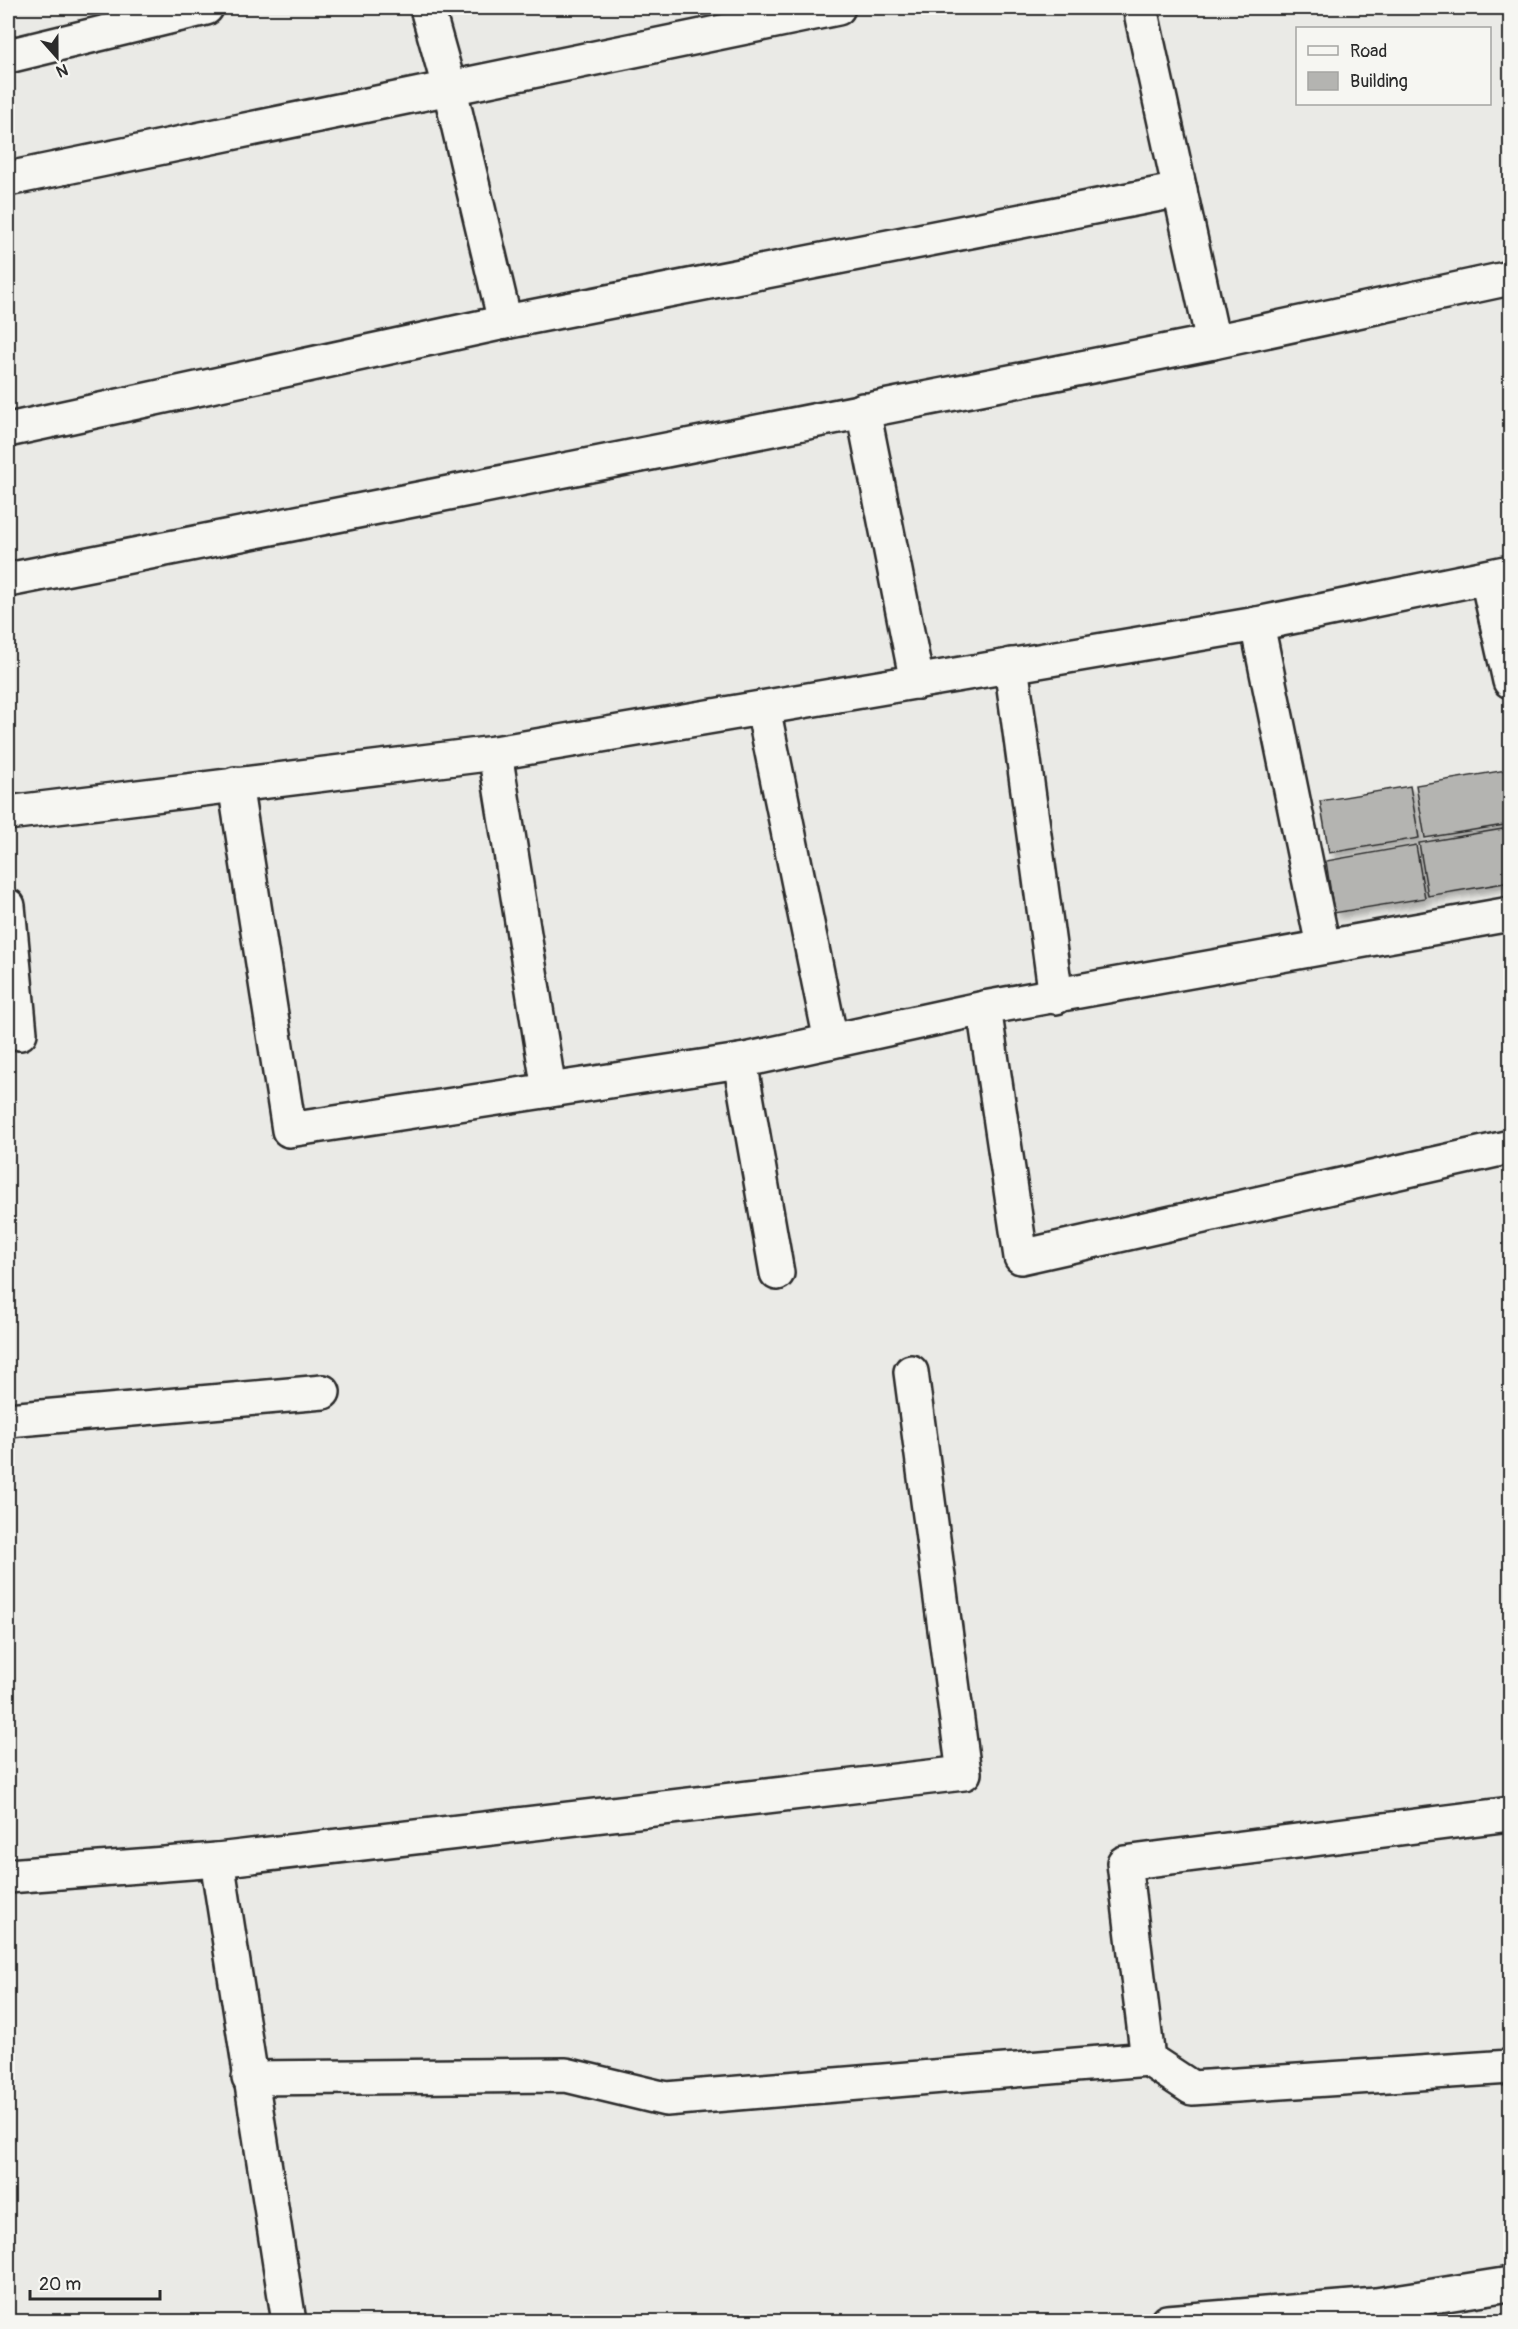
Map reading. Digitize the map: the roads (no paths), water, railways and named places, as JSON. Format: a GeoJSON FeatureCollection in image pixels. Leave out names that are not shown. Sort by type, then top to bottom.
{"type":"FeatureCollection","features":[{"type":"Feature","properties":{"kind":"street"},"geometry":{"type":"LineString","coordinates":[[8,56],[206,8]]}},
{"type":"Feature","properties":{"kind":"street"},"geometry":{"type":"LineString","coordinates":[[427,8],[450,90],[505,322]]}},
{"type":"Feature","properties":{"kind":"street"},"geometry":{"type":"LineString","coordinates":[[8,179],[450,90],[838,8]]}},
{"type":"Feature","properties":{"kind":"street"},"geometry":{"type":"LineString","coordinates":[[1140,8],[1213,342]]}},
{"type":"Feature","properties":{"kind":"street"},"geometry":{"type":"LineString","coordinates":[[8,430],[505,322],[1180,190]]}},
{"type":"Feature","properties":{"kind":"street"},"geometry":{"type":"LineString","coordinates":[[8,580],[1213,342],[1510,278]]}},
{"type":"Feature","properties":{"kind":"street"},"geometry":{"type":"LineString","coordinates":[[863,410],[917,682]]}},
{"type":"Feature","properties":{"kind":"street"},"geometry":{"type":"LineString","coordinates":[[8,813],[495,753],[1257,624],[1499,575],[1510,681]]}},
{"type":"Feature","properties":{"kind":"street"},"geometry":{"type":"LineString","coordinates":[[1257,624],[1323,946]]}},
{"type":"Feature","properties":{"kind":"street"},"geometry":{"type":"LineString","coordinates":[[1011,665],[1056,997]]}},
{"type":"Feature","properties":{"kind":"street"},"geometry":{"type":"LineString","coordinates":[[763,708],[831,1041]]}},
{"type":"Feature","properties":{"kind":"street"},"geometry":{"type":"LineString","coordinates":[[495,753],[549,1090]]}},
{"type":"Feature","properties":{"kind":"street"},"geometry":{"type":"LineString","coordinates":[[235,784],[289,1130],[740,1061],[984,1008],[1056,997],[1323,946],[1510,914]]}},
{"type":"Feature","properties":{"kind":"street"},"geometry":{"type":"LineString","coordinates":[[8,906],[20,1033]]}},
{"type":"Feature","properties":{"kind":"street"},"geometry":{"type":"LineString","coordinates":[[984,1008],[1021,1257],[1510,1147]]}},
{"type":"Feature","properties":{"kind":"street"},"geometry":{"type":"LineString","coordinates":[[740,1061],[777,1273]]}},
{"type":"Feature","properties":{"kind":"street"},"geometry":{"type":"LineString","coordinates":[[8,1876],[217,1860],[964,1773],[911,1372]]}},
{"type":"Feature","properties":{"kind":"street"},"geometry":{"type":"LineString","coordinates":[[8,1420],[323,1392]]}},
{"type":"Feature","properties":{"kind":"street"},"geometry":{"type":"LineString","coordinates":[[1148,2059],[1124,1863],[1510,1814]]}},
{"type":"Feature","properties":{"kind":"street"},"geometry":{"type":"LineString","coordinates":[[217,1860],[249,2078],[289,2322]]}},
{"type":"Feature","properties":{"kind":"street"},"geometry":{"type":"LineString","coordinates":[[249,2078],[566,2075],[666,2098],[1148,2059],[1192,2088],[1510,2067]]}},
{"type":"Feature","properties":{"kind":"street"},"geometry":{"type":"LineString","coordinates":[[1167,2322],[1376,2305],[1510,2284]]}}]}
